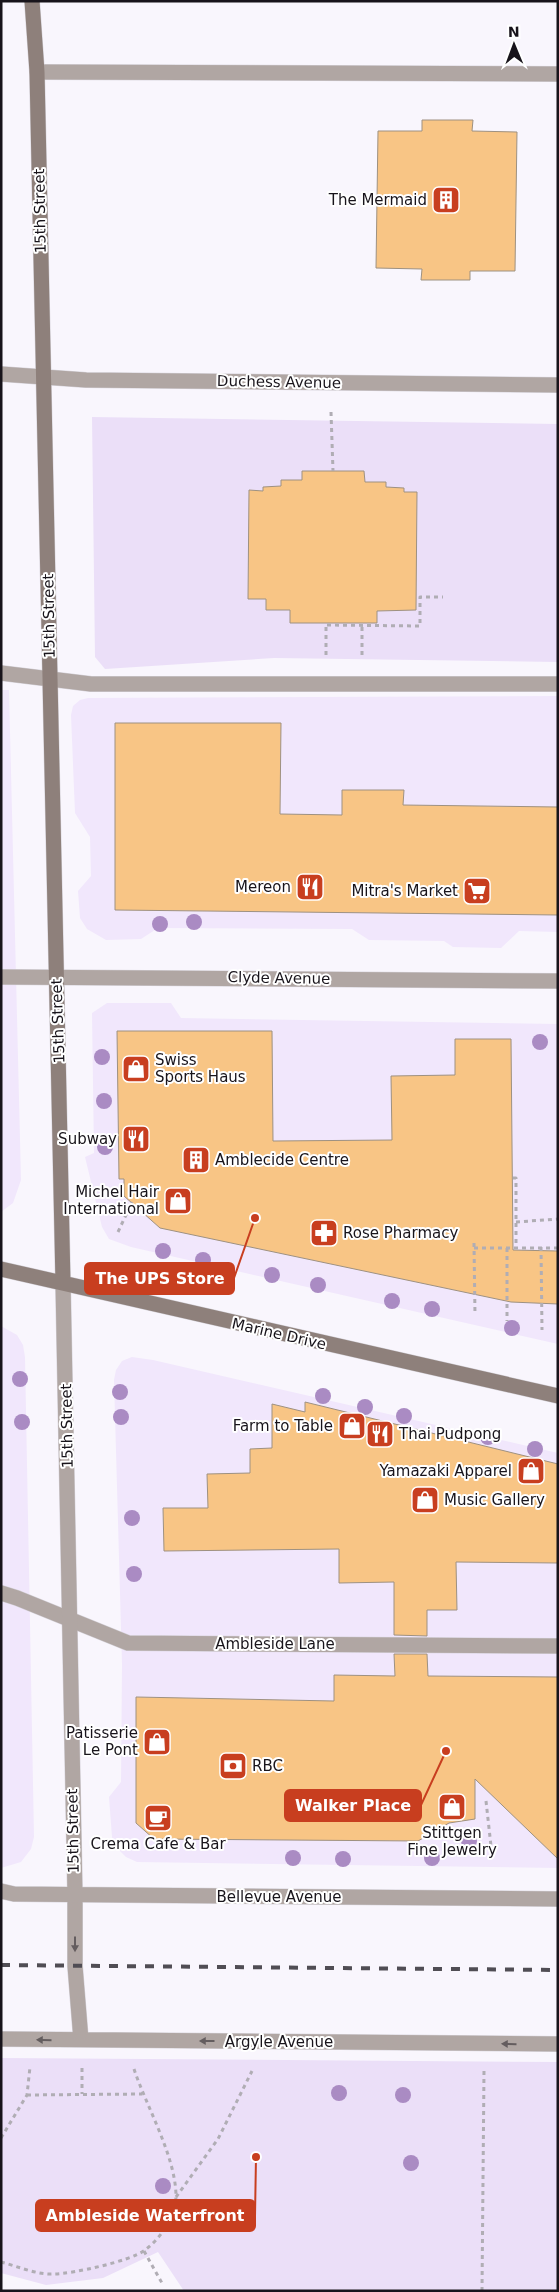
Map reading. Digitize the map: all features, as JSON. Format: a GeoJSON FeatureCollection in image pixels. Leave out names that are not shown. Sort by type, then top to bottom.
{"type":"FeatureCollection","features":[{"type":"Feature","properties":{"kind":"main road","name":"15th Street"},"geometry":{"type":"LineString","coordinates":[[32,1],[38,72],[63,1283]]}},
{"type":"Feature","properties":{"kind":"main road","name":"Marine Drive"},"geometry":{"type":"LineString","coordinates":[[1,1269],[558,1396]]}},
{"type":"Feature","properties":{"kind":"street"},"geometry":{"type":"LineString","coordinates":[[38,72],[558,74]]}},
{"type":"Feature","properties":{"kind":"street","name":"Duchess Avenue"},"geometry":{"type":"LineString","coordinates":[[1,374],[86,380],[558,385]]}},
{"type":"Feature","properties":{"kind":"street"},"geometry":{"type":"LineString","coordinates":[[1,673],[91,684],[558,684]]}},
{"type":"Feature","properties":{"kind":"street","name":"Clyde Avenue"},"geometry":{"type":"LineString","coordinates":[[1,977],[128,976],[558,981]]}},
{"type":"Feature","properties":{"kind":"street","name":"15th Street"},"geometry":{"type":"LineString","coordinates":[[63,1283],[75,1966],[81,2040]]}},
{"type":"Feature","properties":{"kind":"street","name":"Ambleside Lane"},"geometry":{"type":"LineString","coordinates":[[1,1594],[128,1643],[558,1646]]}},
{"type":"Feature","properties":{"kind":"street","name":"Bellevue Avenue"},"geometry":{"type":"LineString","coordinates":[[1,1892],[74,1895],[558,1899]]}},
{"type":"Feature","properties":{"kind":"street","name":"Argyle Avenue"},"geometry":{"type":"LineString","coordinates":[[1,2038],[133,2041],[558,2044]]}},
{"type":"Feature","properties":{"kind":"path"},"geometry":{"type":"LineString","coordinates":[[331,411],[333,471]]}},
{"type":"Feature","properties":{"kind":"path"},"geometry":{"type":"LineString","coordinates":[[326,625],[420,626],[420,597],[443,597]]}},
{"type":"Feature","properties":{"kind":"path"},"geometry":{"type":"LineString","coordinates":[[512,1178],[516,1178],[516,1248]]}},
{"type":"Feature","properties":{"kind":"path"},"geometry":{"type":"LineString","coordinates":[[118,1232],[132,1202]]}},
{"type":"Feature","properties":{"kind":"path"},"geometry":{"type":"LineString","coordinates":[[516,1222],[558,1219]]}},
{"type":"Feature","properties":{"kind":"path"},"geometry":{"type":"LineString","coordinates":[[474,1243],[475,1315]]}},
{"type":"Feature","properties":{"kind":"path"},"geometry":{"type":"LineString","coordinates":[[541,1247],[542,1330]]}},
{"type":"Feature","properties":{"kind":"path"},"geometry":{"type":"LineString","coordinates":[[474,1248],[558,1248]]}},
{"type":"Feature","properties":{"kind":"path"},"geometry":{"type":"LineString","coordinates":[[507,1248],[507,1322]]}},
{"type":"Feature","properties":{"kind":"path"},"geometry":{"type":"LineString","coordinates":[[486,1801],[492,1855]]}},
{"type":"Feature","properties":{"kind":"path"},"geometry":{"type":"LineString","coordinates":[[1,2138],[26,2095],[30,2067],[28,2039]]}},
{"type":"Feature","properties":{"kind":"path"},"geometry":{"type":"LineString","coordinates":[[133,2041],[133,2067],[142,2094],[172,2166],[176,2197]]}},
{"type":"Feature","properties":{"kind":"path"},"geometry":{"type":"LineString","coordinates":[[1,2262],[52,2274],[96,2268],[144,2251],[167,2227],[176,2197],[218,2139],[267,2042]]}},
{"type":"Feature","properties":{"kind":"path"},"geometry":{"type":"LineString","coordinates":[[482,2291],[484,2043]]}},
{"type":"Feature","properties":{"kind":"path"},"geometry":{"type":"LineString","coordinates":[[82,2067],[82,2094]]}},
{"type":"Feature","properties":{"kind":"path"},"geometry":{"type":"LineString","coordinates":[[26,2095],[142,2094]]}},
{"type":"Feature","properties":{"kind":"path"},"geometry":{"type":"LineString","coordinates":[[144,2251],[162,2283]]}},
{"type":"Feature","properties":{"kind":"shaded area"},"geometry":{"type":"Polygon","coordinates":[[[92,417],[558,424],[558,662],[274,658],[105,669],[95,657],[92,417]]]}},
{"type":"Feature","properties":{"kind":"shaded area"},"geometry":{"type":"Polygon","coordinates":[[[1,690],[9,690],[21,1180],[13,1203],[1,1212],[1,690]]]}},
{"type":"Feature","properties":{"kind":"shaded area"},"geometry":{"type":"Polygon","coordinates":[[[558,696],[558,932],[519,931],[501,948],[453,947],[444,941],[369,940],[352,929],[158,928],[141,939],[106,940],[87,929],[80,918],[78,891],[91,876],[90,837],[75,813],[71,715],[73,706],[80,700],[88,698],[558,696]]]}},
{"type":"Feature","properties":{"kind":"shaded area"},"geometry":{"type":"Polygon","coordinates":[[[107,1003],[171,1003],[181,1018],[558,1024],[558,1344],[131,1247],[109,1239],[102,1227],[85,1157],[94,1153],[92,1013],[107,1003]]]}},
{"type":"Feature","properties":{"kind":"shaded area"},"geometry":{"type":"Polygon","coordinates":[[[1,1326],[17,1335],[23,1345],[25,1357],[34,1837],[31,1849],[21,1862],[1,1868],[1,1326]]]}},
{"type":"Feature","properties":{"kind":"shaded area"},"geometry":{"type":"Polygon","coordinates":[[[132,1357],[153,1360],[558,1453],[558,1868],[137,1862],[126,1857],[116,1847],[112,1837],[109,1797],[121,1782],[122,1664],[114,1380],[116,1370],[122,1361],[132,1357]]]}},
{"type":"Feature","properties":{"kind":"shaded area"},"geometry":{"type":"Polygon","coordinates":[[[1,2058],[558,2062],[558,2291],[184,2291],[158,2252],[103,2278],[46,2285],[1,2273],[1,2058]]]}},
{"type":"Feature","properties":{"kind":"building","name":"The Mermaid"},"geometry":{"type":"Polygon","coordinates":[[[422,120],[473,120],[472,131],[517,132],[515,271],[470,271],[470,280],[421,280],[422,269],[376,268],[378,131],[422,131],[422,120]]]}},
{"type":"Feature","properties":{"kind":"building"},"geometry":{"type":"Polygon","coordinates":[[[302,471],[364,471],[365,482],[386,482],[386,487],[404,488],[404,492],[417,492],[416,610],[377,611],[377,623],[290,623],[290,610],[266,610],[266,599],[248,599],[249,490],[263,491],[263,487],[281,486],[281,480],[302,480],[302,471]]]}},
{"type":"Feature","properties":{"kind":"building"},"geometry":{"type":"Polygon","coordinates":[[[115,723],[281,723],[280,814],[342,815],[342,790],[404,790],[403,805],[558,807],[558,915],[115,910],[115,723]]]}},
{"type":"Feature","properties":{"kind":"building"},"geometry":{"type":"Polygon","coordinates":[[[117,1031],[272,1031],[273,1141],[392,1140],[391,1076],[455,1075],[455,1039],[511,1039],[513,1250],[558,1251],[558,1304],[511,1302],[160,1228],[124,1196],[124,1179],[119,1179],[117,1031]]]}},
{"type":"Feature","properties":{"kind":"building"},"geometry":{"type":"Polygon","coordinates":[[[305,1402],[558,1464],[558,1563],[456,1562],[457,1610],[427,1610],[427,1636],[394,1635],[394,1582],[339,1583],[339,1549],[164,1551],[163,1508],[208,1508],[207,1474],[250,1473],[250,1449],[272,1448],[272,1404],[305,1412],[305,1402]]]}},
{"type":"Feature","properties":{"kind":"building"},"geometry":{"type":"Polygon","coordinates":[[[394,1654],[427,1654],[428,1676],[558,1677],[558,1859],[475,1779],[475,1819],[449,1823],[418,1841],[154,1839],[136,1823],[136,1697],[334,1701],[334,1675],[395,1676],[394,1654]]]}},
{"type":"Feature","properties":{"kind":"railway"},"geometry":{"type":"LineString","coordinates":[[1,1965],[558,1970]]}},
{"type":"Feature","properties":{"kind":"place","name":"The Mermaid"},"geometry":{"type":"Point","coordinates":[446,200]}},
{"type":"Feature","properties":{"kind":"place","name":"Mereon"},"geometry":{"type":"Point","coordinates":[310,887]}},
{"type":"Feature","properties":{"kind":"place","name":"Mitra's Market"},"geometry":{"type":"Point","coordinates":[477,891]}},
{"type":"Feature","properties":{"kind":"place","name":"Swiss Sports Haus"},"geometry":{"type":"Point","coordinates":[136,1069]}},
{"type":"Feature","properties":{"kind":"place","name":"Subway"},"geometry":{"type":"Point","coordinates":[136,1139]}},
{"type":"Feature","properties":{"kind":"place","name":"Amblecide Centre"},"geometry":{"type":"Point","coordinates":[196,1160]}},
{"type":"Feature","properties":{"kind":"place","name":"Michel Hair International"},"geometry":{"type":"Point","coordinates":[178,1201]}},
{"type":"Feature","properties":{"kind":"place","name":"The UPS Store"},"geometry":{"type":"Point","coordinates":[255,1218]}},
{"type":"Feature","properties":{"kind":"place","name":"Rose Pharmacy"},"geometry":{"type":"Point","coordinates":[324,1233]}},
{"type":"Feature","properties":{"kind":"place","name":"Farm to Table"},"geometry":{"type":"Point","coordinates":[352,1426]}},
{"type":"Feature","properties":{"kind":"place","name":"Thai Pudpong"},"geometry":{"type":"Point","coordinates":[380,1434]}},
{"type":"Feature","properties":{"kind":"place","name":"Yamazaki Apparel"},"geometry":{"type":"Point","coordinates":[531,1471]}},
{"type":"Feature","properties":{"kind":"place","name":"Music Gallery"},"geometry":{"type":"Point","coordinates":[425,1500]}},
{"type":"Feature","properties":{"kind":"place","name":"Patisserie Le Pont"},"geometry":{"type":"Point","coordinates":[157,1742]}},
{"type":"Feature","properties":{"kind":"place","name":"Walker Place"},"geometry":{"type":"Point","coordinates":[446,1751]}},
{"type":"Feature","properties":{"kind":"place","name":"RBC"},"geometry":{"type":"Point","coordinates":[233,1766]}},
{"type":"Feature","properties":{"kind":"place","name":"Stittgen Fine Jewelry"},"geometry":{"type":"Point","coordinates":[452,1807]}},
{"type":"Feature","properties":{"kind":"place","name":"Crema Cafe & Bar"},"geometry":{"type":"Point","coordinates":[158,1818]}},
{"type":"Feature","properties":{"kind":"place","name":"Ambleside Waterfront"},"geometry":{"type":"Point","coordinates":[256,2157]}}]}
